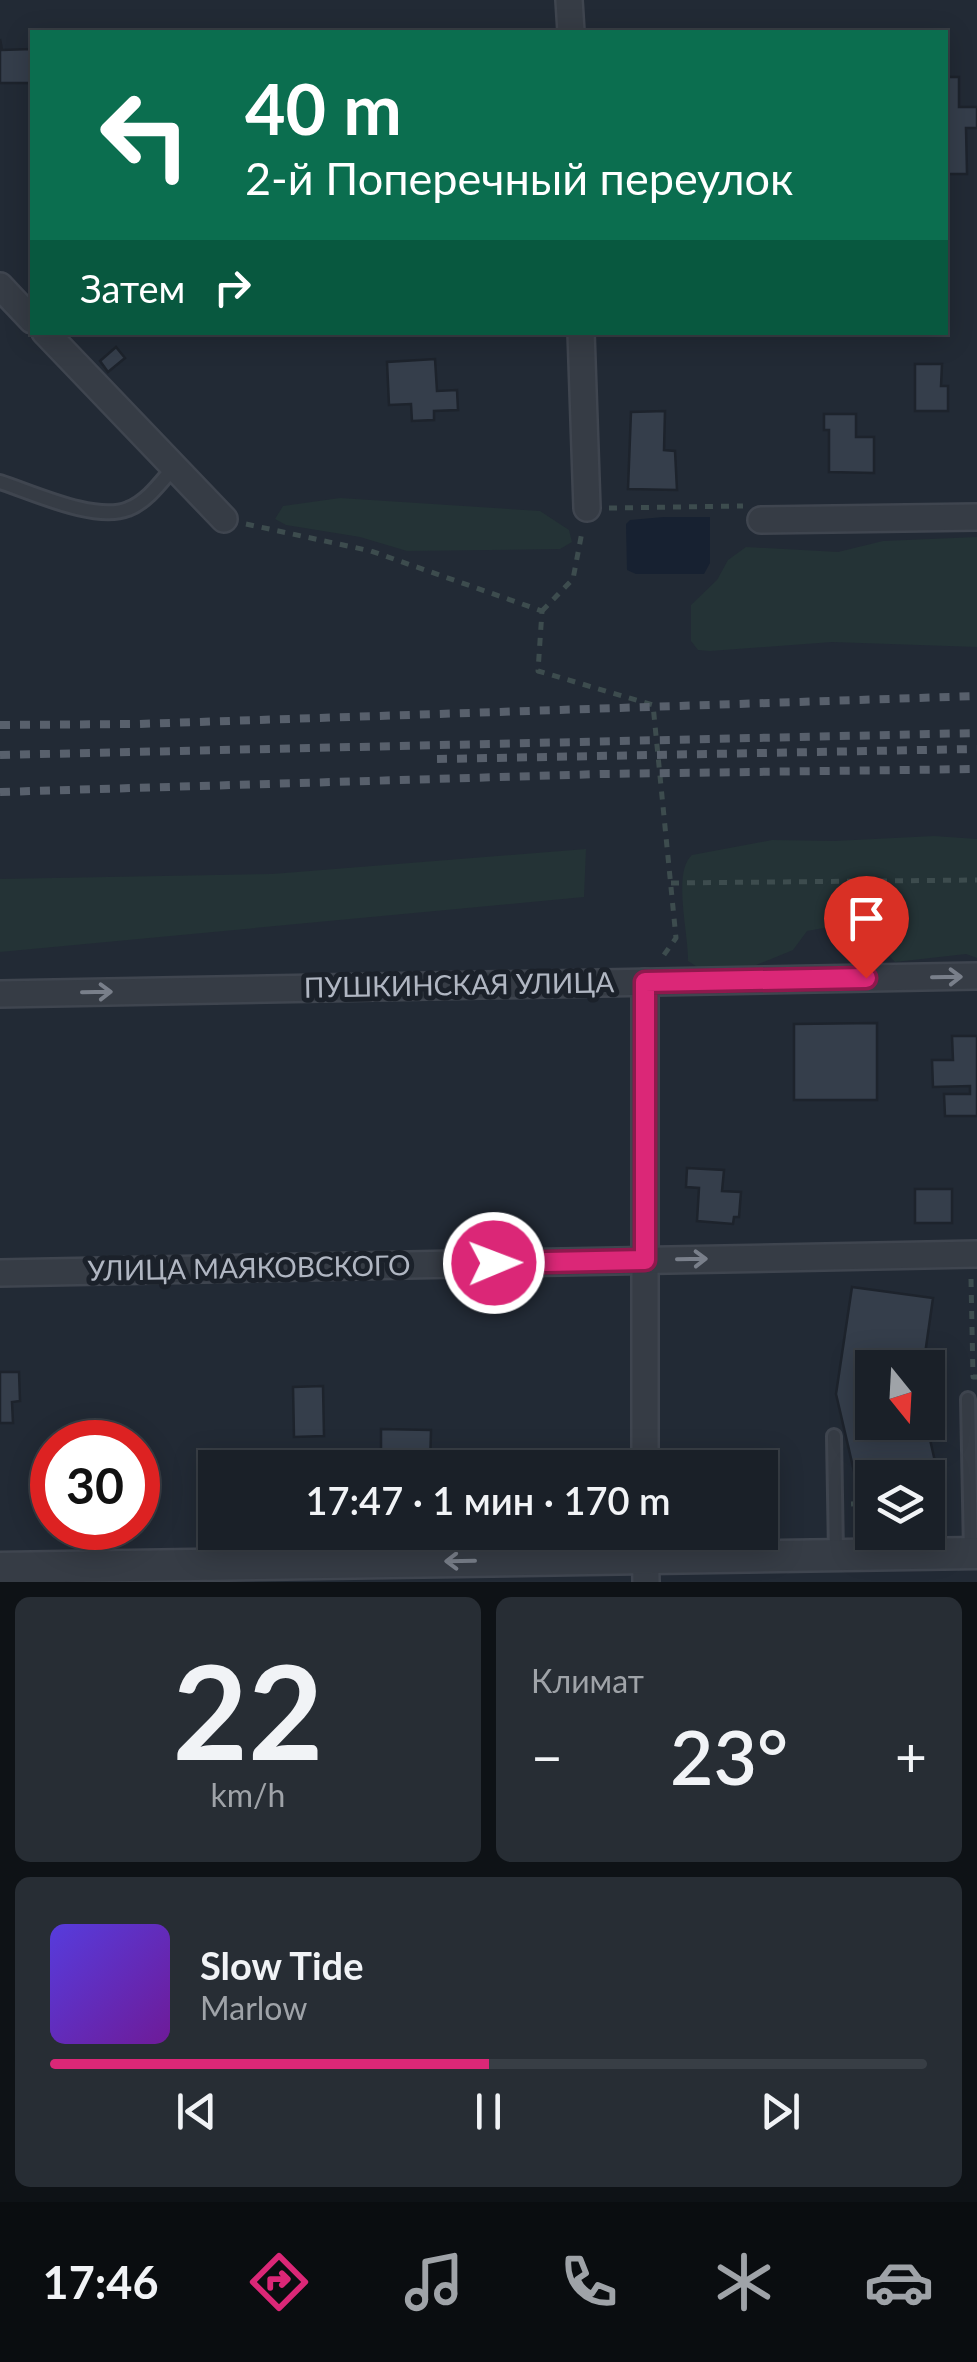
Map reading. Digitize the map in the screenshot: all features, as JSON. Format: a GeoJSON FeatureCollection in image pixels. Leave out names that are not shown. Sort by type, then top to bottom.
{"type":"FeatureCollection","features":[{"type":"Feature","properties":{"kind":"street"},"geometry":{"type":"LineString","coordinates":[[570,0],[570,30]]}},
{"type":"Feature","properties":{"kind":"street"},"geometry":{"type":"LineString","coordinates":[[0,286],[30,318]]}},
{"type":"Feature","properties":{"kind":"street"},"geometry":{"type":"LineString","coordinates":[[48,335],[224,519]]}},
{"type":"Feature","properties":{"kind":"street"},"geometry":{"type":"LineString","coordinates":[[581,335],[587,508]]}},
{"type":"Feature","properties":{"kind":"street"},"geometry":{"type":"LineString","coordinates":[[761,520],[977,517]]}},
{"type":"Feature","properties":{"kind":"street","name":"ПУШКИНСКАЯ УЛИЦА"},"geometry":{"type":"LineString","coordinates":[[0,994],[977,976]]}},
{"type":"Feature","properties":{"kind":"street"},"geometry":{"type":"LineString","coordinates":[[645,982],[645,1450]]}},
{"type":"Feature","properties":{"kind":"street","name":"УЛИЦА МАЯКОВСКОГО"},"geometry":{"type":"LineString","coordinates":[[0,1273],[645,1260],[835,1261],[974,1254]]}},
{"type":"Feature","properties":{"kind":"street"},"geometry":{"type":"LineString","coordinates":[[0,1568],[974,1553]]}},
{"type":"Feature","properties":{"kind":"lane"},"geometry":{"type":"LineString","coordinates":[[0,482],[103,514],[130,508],[149,495],[174,467]]}},
{"type":"Feature","properties":{"kind":"lane"},"geometry":{"type":"LineString","coordinates":[[968,1399],[974,1553]]}},
{"type":"Feature","properties":{"kind":"lane"},"geometry":{"type":"LineString","coordinates":[[834,1436],[836,1555]]}},
{"type":"Feature","properties":{"kind":"path"},"geometry":{"type":"LineString","coordinates":[[645,982],[676,938],[653,705],[538,671],[542,611],[574,579],[587,508],[743,506],[761,520]]}},
{"type":"Feature","properties":{"kind":"path"},"geometry":{"type":"LineString","coordinates":[[224,519],[370,551],[542,611]]}},
{"type":"Feature","properties":{"kind":"path"},"geometry":{"type":"LineString","coordinates":[[671,883],[977,880]]}},
{"type":"Feature","properties":{"kind":"path"},"geometry":{"type":"LineString","coordinates":[[974,1254],[973,1377],[977,1377]]}},
{"type":"Feature","properties":{"kind":"shaded area"},"geometry":{"type":"Polygon","coordinates":[[[340,498],[540,511],[569,530],[572,542],[560,549],[407,551],[360,537],[286,525],[275,519],[283,506],[340,498]]]}},
{"type":"Feature","properties":{"kind":"shaded area"},"geometry":{"type":"Polygon","coordinates":[[[977,537],[977,647],[832,642],[710,651],[698,650],[691,641],[691,605],[717,580],[728,560],[746,547],[838,552],[883,541],[977,537]]]}},
{"type":"Feature","properties":{"kind":"shaded area"},"geometry":{"type":"Polygon","coordinates":[[[934,836],[977,839],[977,958],[966,954],[895,962],[867,931],[842,926],[807,931],[793,950],[749,968],[702,970],[688,961],[682,889],[686,863],[692,855],[772,840],[934,836]]]}},
{"type":"Feature","properties":{"kind":"shaded area"},"geometry":{"type":"Polygon","coordinates":[[[586,849],[584,897],[0,952],[0,879],[272,874],[586,849]]]}},
{"type":"Feature","properties":{"kind":"water"},"geometry":{"type":"Polygon","coordinates":[[[710,517],[710,563],[704,574],[636,574],[627,570],[626,524],[630,520],[710,517]]]}},
{"type":"Feature","properties":{"kind":"building"},"geometry":{"type":"Polygon","coordinates":[[[0,39],[2,50],[30,49],[30,83],[0,83],[0,39]]]}},
{"type":"Feature","properties":{"kind":"building"},"geometry":{"type":"Polygon","coordinates":[[[948,77],[959,77],[959,107],[977,107],[977,128],[966,128],[967,174],[948,174],[948,77]]]}},
{"type":"Feature","properties":{"kind":"building"},"geometry":{"type":"Polygon","coordinates":[[[116,347],[125,358],[108,372],[100,361],[116,347]]]}},
{"type":"Feature","properties":{"kind":"building"},"geometry":{"type":"Polygon","coordinates":[[[435,359],[437,391],[457,390],[458,410],[434,411],[434,420],[412,421],[411,404],[389,405],[387,362],[435,359]]]}},
{"type":"Feature","properties":{"kind":"building"},"geometry":{"type":"Polygon","coordinates":[[[915,364],[942,364],[941,386],[948,386],[948,411],[915,411],[915,364]]]}},
{"type":"Feature","properties":{"kind":"building"},"geometry":{"type":"Polygon","coordinates":[[[665,411],[664,450],[675,451],[677,490],[628,489],[631,412],[665,411]]]}},
{"type":"Feature","properties":{"kind":"building"},"geometry":{"type":"Polygon","coordinates":[[[824,414],[856,414],[856,437],[874,437],[874,473],[829,472],[829,430],[824,430],[824,414]]]}},
{"type":"Feature","properties":{"kind":"building"},"geometry":{"type":"Polygon","coordinates":[[[877,1023],[877,1100],[794,1100],[794,1024],[877,1023]]]}},
{"type":"Feature","properties":{"kind":"building"},"geometry":{"type":"Polygon","coordinates":[[[952,1036],[977,1036],[977,1116],[945,1116],[944,1094],[970,1094],[970,1086],[933,1087],[932,1060],[953,1060],[952,1036]]]}},
{"type":"Feature","properties":{"kind":"building"},"geometry":{"type":"Polygon","coordinates":[[[687,1168],[724,1170],[722,1191],[741,1192],[739,1217],[734,1217],[733,1224],[697,1221],[699,1188],[686,1187],[687,1168]]]}},
{"type":"Feature","properties":{"kind":"building"},"geometry":{"type":"Polygon","coordinates":[[[915,1189],[952,1189],[952,1223],[915,1223],[915,1189]]]}},
{"type":"Feature","properties":{"kind":"building"},"geometry":{"type":"Polygon","coordinates":[[[852,1287],[933,1298],[926,1350],[855,1350],[855,1440],[930,1440],[935,1460],[855,1460],[855,1476],[836,1394],[852,1287]]]}},
{"type":"Feature","properties":{"kind":"building"},"geometry":{"type":"Polygon","coordinates":[[[0,1372],[19,1372],[20,1401],[12,1402],[13,1423],[0,1423],[0,1372]]]}},
{"type":"Feature","properties":{"kind":"building"},"geometry":{"type":"Polygon","coordinates":[[[323,1386],[324,1436],[294,1437],[293,1387],[323,1386]]]}},
{"type":"Feature","properties":{"kind":"building"},"geometry":{"type":"Polygon","coordinates":[[[381,1429],[431,1430],[430,1450],[381,1450],[381,1429]]]}},
{"type":"Feature","properties":{"kind":"railway"},"geometry":{"type":"LineString","coordinates":[[0,725],[137,724],[977,696]]}},
{"type":"Feature","properties":{"kind":"railway"},"geometry":{"type":"LineString","coordinates":[[0,755],[977,733]]}},
{"type":"Feature","properties":{"kind":"railway"},"geometry":{"type":"LineString","coordinates":[[437,759],[977,749]]}},
{"type":"Feature","properties":{"kind":"railway"},"geometry":{"type":"LineString","coordinates":[[0,792],[601,774],[977,769]]}},
{"type":"Feature","properties":{"kind":"route"},"geometry":{"type":"LineString","coordinates":[[494,1263],[645,1260],[645,982],[866,978]]}}]}
